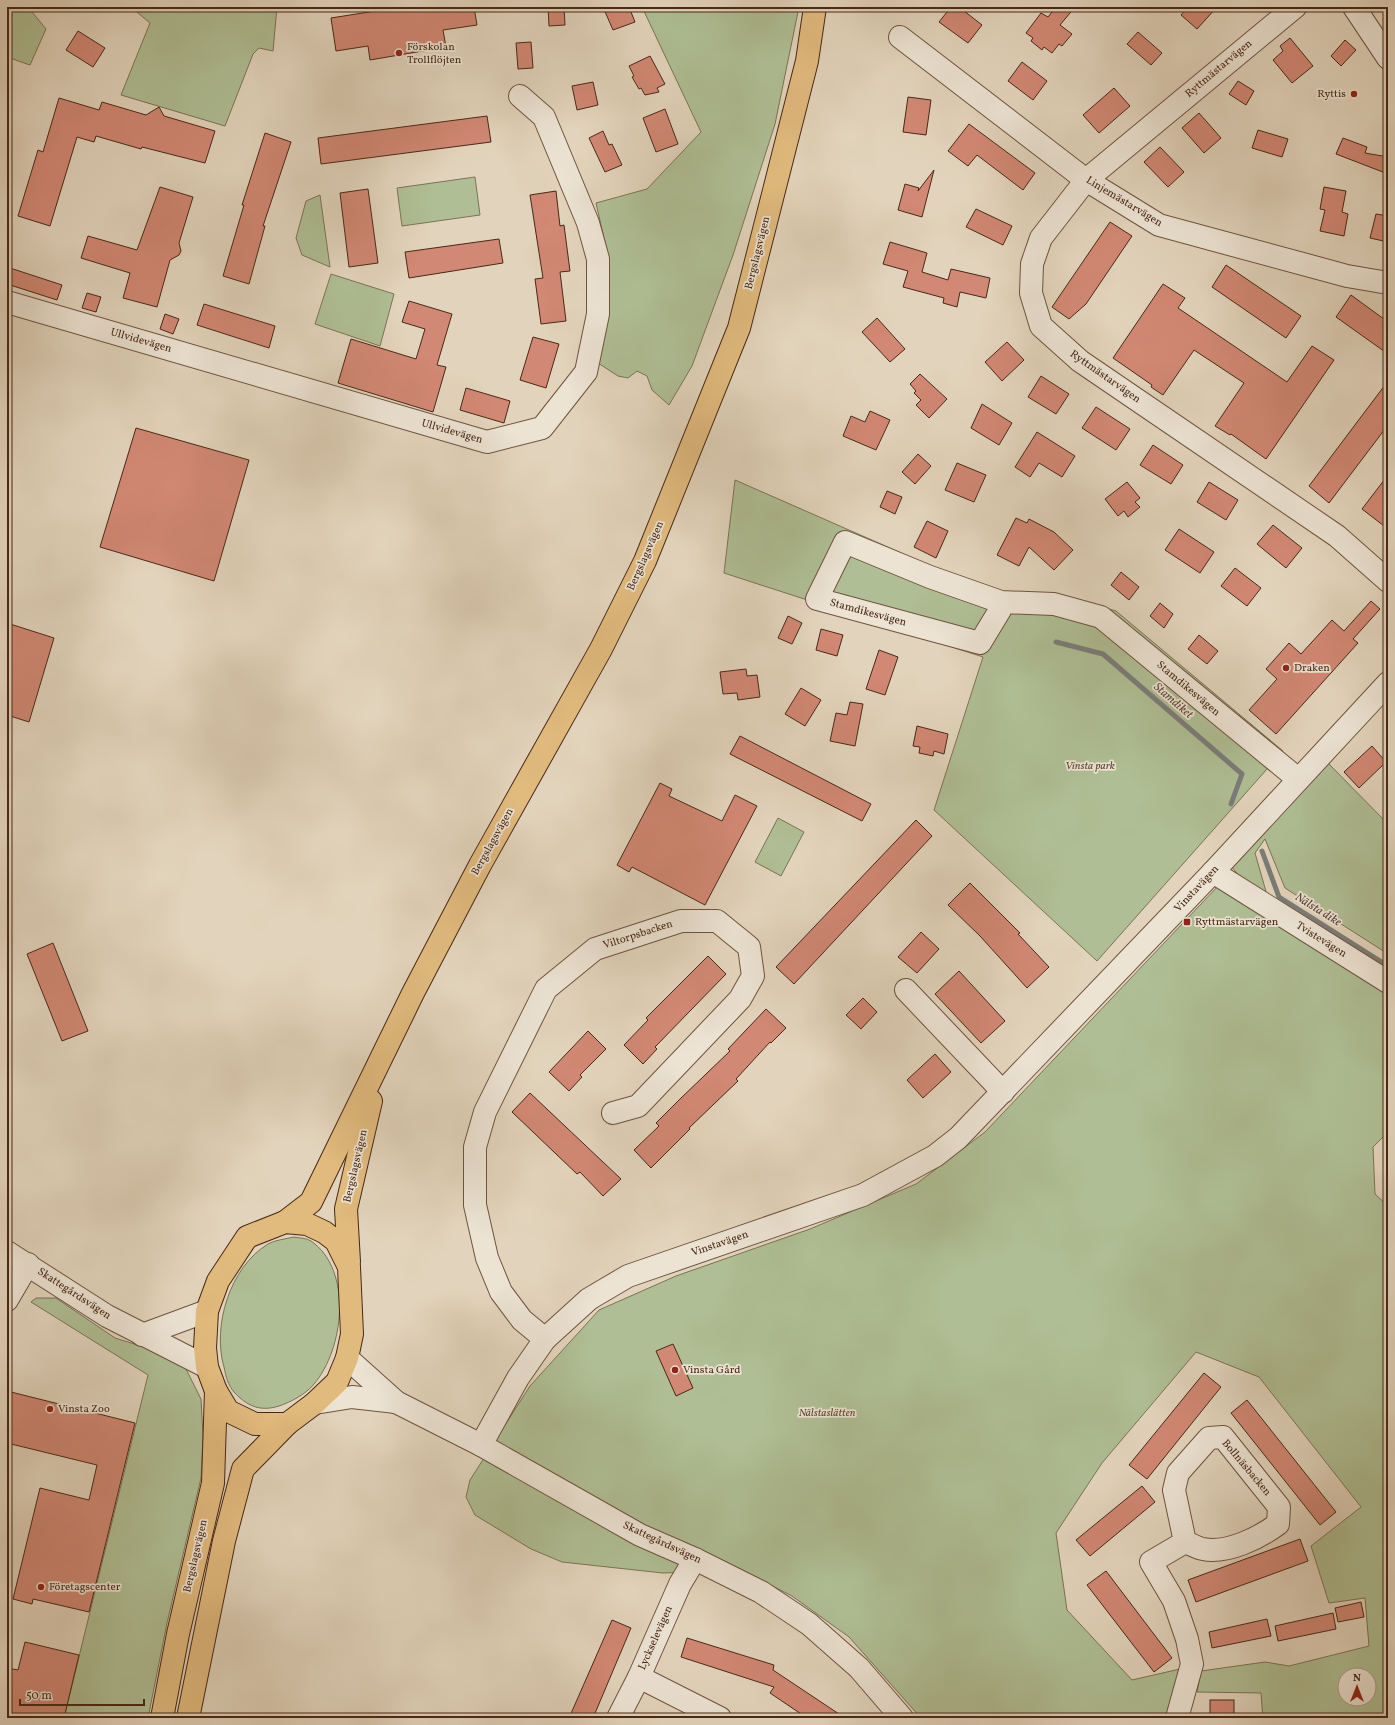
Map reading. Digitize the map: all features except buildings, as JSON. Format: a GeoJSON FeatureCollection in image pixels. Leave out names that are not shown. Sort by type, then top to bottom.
{"type":"FeatureCollection","features":[{"type":"Feature","properties":{"kind":"main road","name":"Bergslagsvägen"},"geometry":{"type":"LineString","coordinates":[[287,1424],[255,1424],[228,1411],[216,1391],[207,1367],[205,1348],[207,1312],[218,1281],[247,1237],[285,1222],[311,1202],[413,993],[480,865],[601,650],[645,561],[739,328],[807,61],[815,7]]}},
{"type":"Feature","properties":{"kind":"main road","name":"Bergslagsvägen"},"geometry":{"type":"LineString","coordinates":[[188,1718],[224,1541],[243,1469],[287,1424],[315,1403],[336,1382],[347,1358],[352,1334],[346,1210],[378,1066]]}},
{"type":"Feature","properties":{"kind":"main road","name":"Bergslagsvägen"},"geometry":{"type":"LineString","coordinates":[[285,1222],[307,1224],[324,1232],[336,1241],[349,1267]]}},
{"type":"Feature","properties":{"kind":"main road","name":"Bergslagsvägen"},"geometry":{"type":"LineString","coordinates":[[162,1718],[178,1634],[213,1483],[216,1391]]}},
{"type":"Feature","properties":{"kind":"street"},"geometry":{"type":"LineString","coordinates":[[1354,7],[1388,58]]}},
{"type":"Feature","properties":{"kind":"street","name":"Ryttmästarvägen"},"geometry":{"type":"LineString","coordinates":[[1286,9],[1086,180],[1041,238],[1032,264],[1031,293],[1041,326],[1080,361],[1337,536],[1388,581]]}},
{"type":"Feature","properties":{"kind":"street","name":"Linjemästarvägen"},"geometry":{"type":"LineString","coordinates":[[900,37],[1086,180],[1159,225],[1347,276],[1388,283]]}},
{"type":"Feature","properties":{"kind":"street","name":"Ullvidevägen"},"geometry":{"type":"LineString","coordinates":[[7,302],[487,442],[542,428],[586,372],[598,314],[598,259],[588,223],[544,117],[520,96]]}},
{"type":"Feature","properties":{"kind":"street","name":"Stamdikesvägen"},"geometry":{"type":"LineString","coordinates":[[1001,602],[1000,610],[980,643],[818,599],[845,542],[930,578],[1001,602],[1054,604],[1101,617],[1298,779]]}},
{"type":"Feature","properties":{"kind":"street","name":"Vinstavägen"},"geometry":{"type":"LineString","coordinates":[[481,1445],[518,1378],[545,1338],[589,1299],[628,1276],[862,1195],[904,1174],[935,1156],[958,1138],[1214,872],[1388,683]]}},
{"type":"Feature","properties":{"kind":"street","name":"Tvistevägen"},"geometry":{"type":"LineString","coordinates":[[1214,872],[1388,982]]}},
{"type":"Feature","properties":{"kind":"street","name":"Viltorpsbacken"},"geometry":{"type":"LineString","coordinates":[[545,1338],[522,1320],[501,1292],[486,1258],[475,1205],[475,1147],[485,1112],[546,989],[552,984],[595,949],[681,921],[717,921],[749,947],[753,976],[740,999],[638,1106],[613,1113]]}},
{"type":"Feature","properties":{"kind":"street"},"geometry":{"type":"LineString","coordinates":[[906,990],[1003,1092]]}},
{"type":"Feature","properties":{"kind":"street","name":"Skattegårdsvägen"},"geometry":{"type":"LineString","coordinates":[[7,1252],[28,1264],[88,1305],[142,1335],[207,1367]]}},
{"type":"Feature","properties":{"kind":"street"},"geometry":{"type":"LineString","coordinates":[[7,1300],[28,1264]]}},
{"type":"Feature","properties":{"kind":"street"},"geometry":{"type":"LineString","coordinates":[[142,1335],[207,1312]]}},
{"type":"Feature","properties":{"kind":"street","name":"Skattegårdsvägen"},"geometry":{"type":"LineString","coordinates":[[347,1358],[396,1402],[481,1445],[640,1535],[695,1559],[760,1592],[809,1624],[859,1668],[902,1718]]}},
{"type":"Feature","properties":{"kind":"street","name":"Skattegårdsvägen"},"geometry":{"type":"LineString","coordinates":[[315,1403],[352,1397],[396,1402]]}},
{"type":"Feature","properties":{"kind":"street","name":"Bollnäsbacken"},"geometry":{"type":"LineString","coordinates":[[1209,1438],[1223,1438],[1279,1507],[1278,1524],[1262,1536],[1224,1549],[1203,1549],[1185,1542],[1174,1490],[1178,1473],[1209,1438]]}},
{"type":"Feature","properties":{"kind":"street"},"geometry":{"type":"LineString","coordinates":[[1177,1718],[1192,1664],[1187,1639],[1174,1601],[1151,1562],[1185,1542]]}},
{"type":"Feature","properties":{"kind":"street","name":"Lyckselevägen"},"geometry":{"type":"LineString","coordinates":[[618,1718],[639,1676],[680,1584],[695,1559]]}},
{"type":"Feature","properties":{"kind":"street"},"geometry":{"type":"LineString","coordinates":[[639,1676],[720,1718]]}},
{"type":"Feature","properties":{"kind":"green space"},"geometry":{"type":"Polygon","coordinates":[[[7,7],[28,7],[46,29],[30,65],[7,57],[7,7]]]}},
{"type":"Feature","properties":{"kind":"green space"},"geometry":{"type":"Polygon","coordinates":[[[131,7],[277,7],[273,51],[259,48],[253,54],[225,126],[121,95],[150,23],[131,7]]]}},
{"type":"Feature","properties":{"kind":"green space"},"geometry":{"type":"Polygon","coordinates":[[[642,7],[799,7],[775,124],[733,255],[692,366],[669,405],[652,390],[647,376],[637,371],[628,378],[618,376],[598,363],[609,260],[596,203],[647,189],[701,132],[642,7]]]}},
{"type":"Feature","properties":{"kind":"green space"},"geometry":{"type":"Polygon","coordinates":[[[475,177],[480,215],[402,226],[397,188],[475,177]]]}},
{"type":"Feature","properties":{"kind":"green space"},"geometry":{"type":"Polygon","coordinates":[[[320,195],[330,267],[302,255],[296,238],[306,201],[320,195]]]}},
{"type":"Feature","properties":{"kind":"green space"},"geometry":{"type":"Polygon","coordinates":[[[331,274],[394,294],[380,346],[315,324],[331,274]]]}},
{"type":"Feature","properties":{"kind":"green space","name":"Vinsta park"},"geometry":{"type":"Polygon","coordinates":[[[735,480],[1004,598],[1074,599],[1116,611],[1283,751],[1097,961],[934,810],[983,657],[724,573],[735,480]]]}},
{"type":"Feature","properties":{"kind":"green space"},"geometry":{"type":"Polygon","coordinates":[[[1328,763],[1386,822],[1388,820],[1388,954],[1285,888],[1265,839],[1255,853],[1267,895],[1241,878],[1231,866],[1328,763]]]}},
{"type":"Feature","properties":{"kind":"green space"},"geometry":{"type":"Polygon","coordinates":[[[778,818],[804,832],[781,876],[755,862],[778,818]]]}},
{"type":"Feature","properties":{"kind":"green space","name":"Nälstaslätten"},"geometry":{"type":"Polygon","coordinates":[[[1219,885],[1388,994],[1388,1132],[1373,1147],[1375,1194],[1388,1206],[1388,1718],[1263,1718],[1261,1693],[1197,1692],[1201,1671],[1265,1662],[1289,1666],[1369,1646],[1365,1598],[1329,1603],[1311,1546],[1361,1507],[1259,1377],[1196,1352],[1102,1463],[1056,1533],[1067,1610],[1132,1680],[1180,1669],[1169,1718],[921,1718],[849,1637],[792,1596],[741,1570],[663,1573],[562,1562],[531,1549],[475,1515],[466,1497],[470,1480],[530,1386],[599,1310],[676,1276],[810,1229],[916,1184],[985,1132],[1219,885]]]}},
{"type":"Feature","properties":{"kind":"green space"},"geometry":{"type":"Polygon","coordinates":[[[294,1237],[311,1241],[324,1254],[333,1271],[338,1290],[340,1310],[337,1331],[332,1351],[324,1369],[311,1388],[298,1397],[279,1406],[272,1408],[260,1408],[244,1401],[234,1392],[229,1384],[221,1351],[220,1334],[223,1316],[227,1299],[234,1282],[243,1267],[255,1254],[268,1244],[294,1237]]]}},
{"type":"Feature","properties":{"kind":"green space"},"geometry":{"type":"Polygon","coordinates":[[[36,1298],[56,1298],[115,1338],[157,1351],[185,1367],[201,1399],[203,1436],[201,1478],[167,1623],[148,1718],[64,1718],[148,1375],[31,1302],[36,1298]]]}},
{"type":"Feature","properties":{"kind":"waterway","name":"Stamdiket"},"geometry":{"type":"LineString","coordinates":[[1056,642],[1103,654],[1242,774],[1231,804]]}},
{"type":"Feature","properties":{"kind":"waterway","name":"Nälsta dike"},"geometry":{"type":"LineString","coordinates":[[1262,851],[1279,897],[1388,966]]}},
{"type":"Feature","properties":{"kind":"place","name":"Förskolan Trollflöjten"},"geometry":{"type":"Point","coordinates":[399,53]}},
{"type":"Feature","properties":{"kind":"place","name":"Ryttis"},"geometry":{"type":"Point","coordinates":[1354,94]}},
{"type":"Feature","properties":{"kind":"place","name":"Draken"},"geometry":{"type":"Point","coordinates":[1286,668]}},
{"type":"Feature","properties":{"kind":"place","name":"Ryttmästarvägen"},"geometry":{"type":"Point","coordinates":[1187,922]}},
{"type":"Feature","properties":{"kind":"place","name":"Vinsta Gård"},"geometry":{"type":"Point","coordinates":[675,1370]}},
{"type":"Feature","properties":{"kind":"place","name":"Vinsta Zoo"},"geometry":{"type":"Point","coordinates":[50,1409]}},
{"type":"Feature","properties":{"kind":"place","name":"Företagscenter"},"geometry":{"type":"Point","coordinates":[41,1587]}}]}
